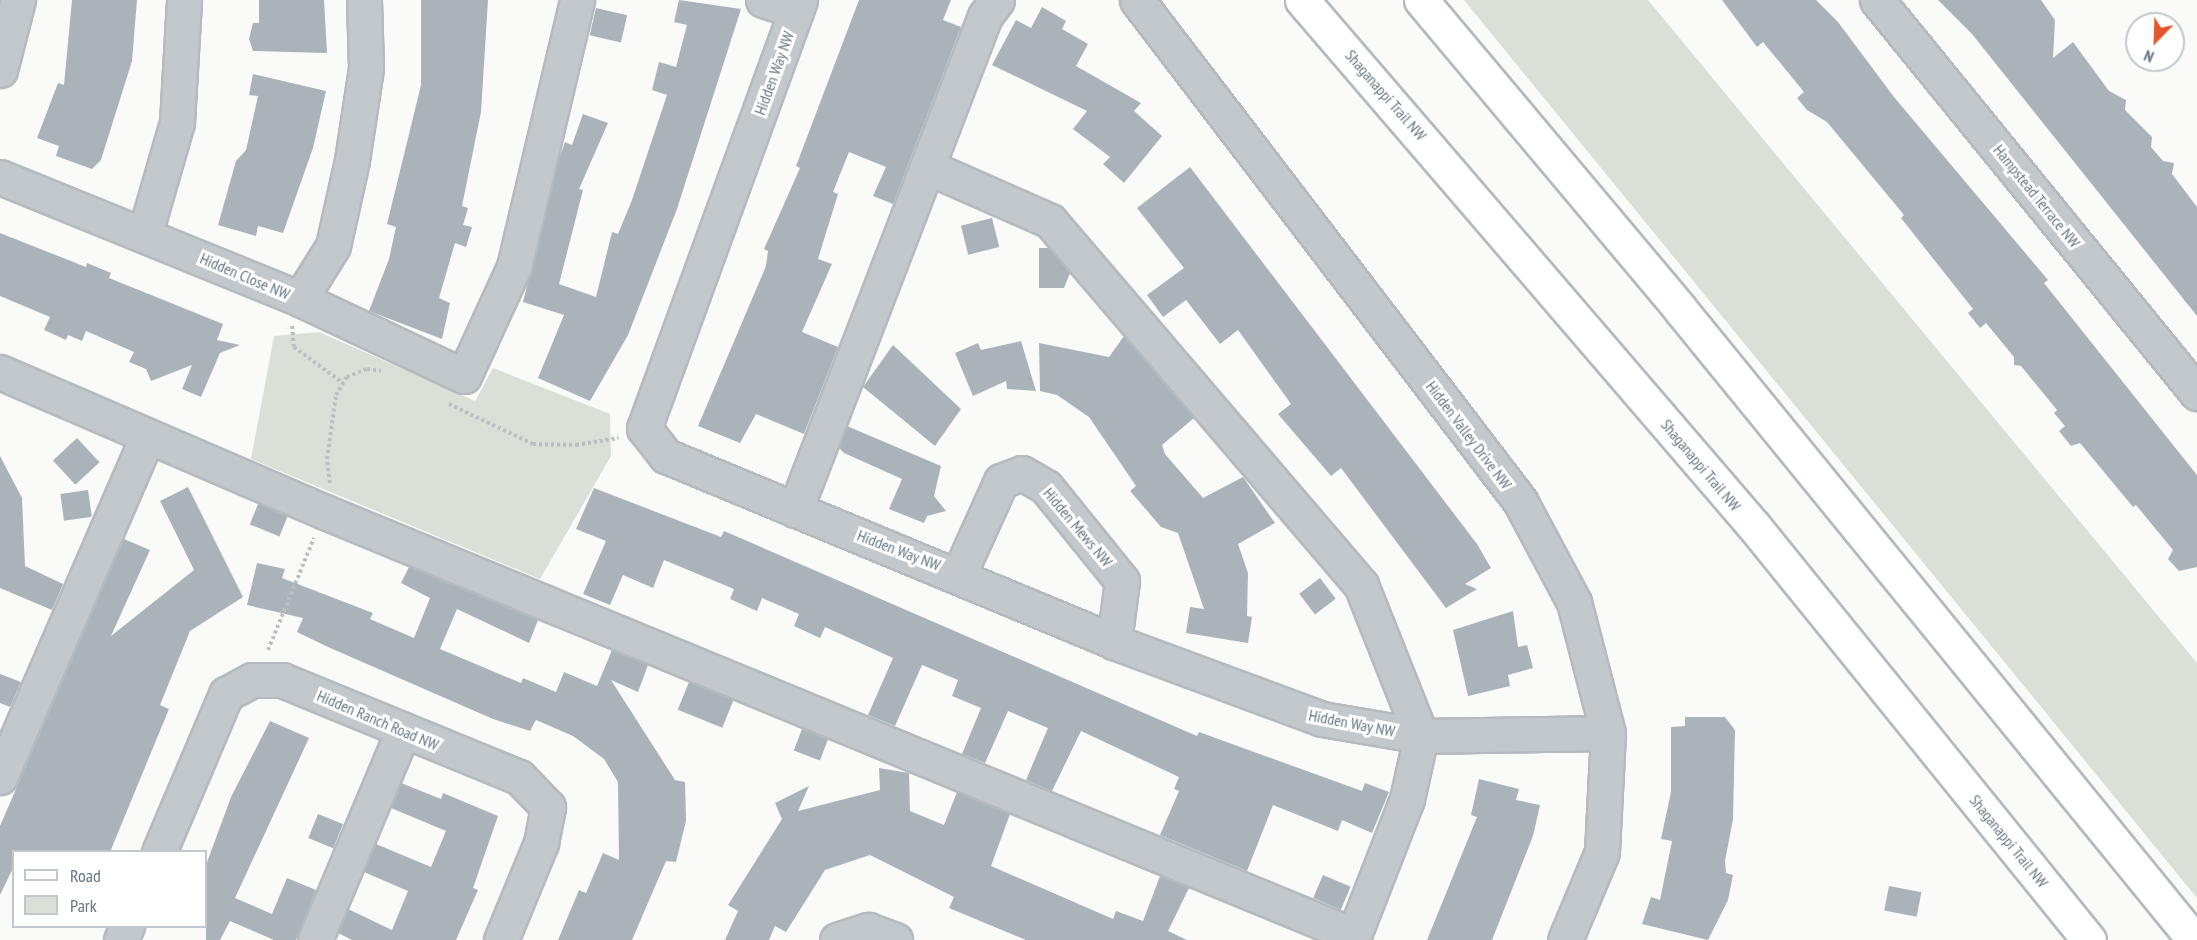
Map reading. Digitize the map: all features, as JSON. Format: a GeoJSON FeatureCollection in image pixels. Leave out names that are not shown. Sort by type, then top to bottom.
{"type":"FeatureCollection","features":[{"type":"Feature","properties":{"kind":"main road","name":"Shaganappi Trail NW"},"geometry":{"type":"LineString","coordinates":[[1302,0],[1753,525],[2089,940]]}},
{"type":"Feature","properties":{"kind":"main road"},"geometry":{"type":"LineString","coordinates":[[1421,0],[1680,309],[2194,940]]}},
{"type":"Feature","properties":{"kind":"street"},"geometry":{"type":"LineString","coordinates":[[0,70],[18,0]]}},
{"type":"Feature","properties":{"kind":"street"},"geometry":{"type":"LineString","coordinates":[[145,233],[177,122],[184,0]]}},
{"type":"Feature","properties":{"kind":"street","name":"Hidden Close NW"},"geometry":{"type":"LineString","coordinates":[[0,177],[145,233],[300,299],[333,246],[352,160],[366,68],[364,0]]}},
{"type":"Feature","properties":{"kind":"street"},"geometry":{"type":"LineString","coordinates":[[300,299],[464,376],[514,267],[577,0]]}},
{"type":"Feature","properties":{"kind":"street"},"geometry":{"type":"LineString","coordinates":[[763,0],[798,6]]}},
{"type":"Feature","properties":{"kind":"street"},"geometry":{"type":"LineString","coordinates":[[795,510],[930,168],[985,16],[997,0]]}},
{"type":"Feature","properties":{"kind":"street","name":"Hidden Valley Drive NW"},"geometry":{"type":"LineString","coordinates":[[1137,0],[1520,501],[1574,602],[1608,733],[1602,852],[1565,940]]}},
{"type":"Feature","properties":{"kind":"street","name":"Hampstead Terrace NW"},"geometry":{"type":"LineString","coordinates":[[1877,0],[2197,393]]}},
{"type":"Feature","properties":{"kind":"street","name":"Hidden Way NW"},"geometry":{"type":"LineString","coordinates":[[798,6],[644,428],[666,456],[795,510],[959,574],[1114,642],[1322,719],[1421,736],[1608,733]]}},
{"type":"Feature","properties":{"kind":"street"},"geometry":{"type":"LineString","coordinates":[[0,372],[147,438],[1352,938],[1407,799],[1421,736],[1361,585],[1050,221],[930,168]]}},
{"type":"Feature","properties":{"kind":"street"},"geometry":{"type":"LineString","coordinates":[[0,777],[147,438]]}},
{"type":"Feature","properties":{"kind":"street","name":"Hidden Mews NW"},"geometry":{"type":"LineString","coordinates":[[959,574],[1001,481],[1022,473],[1046,487],[1122,581],[1114,642]]}},
{"type":"Feature","properties":{"kind":"street","name":"Hidden Ranch Road NW"},"geometry":{"type":"LineString","coordinates":[[160,850],[226,694],[252,680],[282,680],[519,777],[548,807],[541,843],[501,940]]}},
{"type":"Feature","properties":{"kind":"street"},"geometry":{"type":"LineString","coordinates":[[315,940],[403,731]]}},
{"type":"Feature","properties":{"kind":"street"},"geometry":{"type":"LineString","coordinates":[[837,940],[868,930],[895,940]]}},
{"type":"Feature","properties":{"kind":"path"},"geometry":{"type":"LineString","coordinates":[[300,299],[290,331],[294,347],[343,383]]}},
{"type":"Feature","properties":{"kind":"path"},"geometry":{"type":"LineString","coordinates":[[252,680],[332,492],[327,459],[331,421],[343,383],[367,369],[385,372]]}},
{"type":"Feature","properties":{"kind":"path"},"geometry":{"type":"LineString","coordinates":[[446,402],[533,444],[576,445],[644,428]]}},
{"type":"Feature","properties":{"kind":"green space"},"geometry":{"type":"Polygon","coordinates":[[[1464,0],[1648,0],[2197,663],[2197,898],[1464,0]]]}},
{"type":"Feature","properties":{"kind":"green space"},"geometry":{"type":"Polygon","coordinates":[[[319,332],[475,401],[493,368],[610,414],[611,456],[540,579],[251,459],[274,336],[319,332]]]}},
{"type":"Feature","properties":{"kind":"building"},"geometry":{"type":"Polygon","coordinates":[[[72,0],[137,0],[132,61],[101,160],[92,169],[56,156],[59,146],[37,138],[58,83],[64,85],[72,0]]]}},
{"type":"Feature","properties":{"kind":"building"},"geometry":{"type":"Polygon","coordinates":[[[259,0],[324,0],[327,53],[253,51],[249,39],[253,23],[259,23],[259,0]]]}},
{"type":"Feature","properties":{"kind":"building"},"geometry":{"type":"Polygon","coordinates":[[[421,0],[488,0],[481,112],[462,206],[468,208],[463,225],[472,227],[466,247],[455,243],[439,298],[450,303],[442,339],[369,311],[389,259],[396,227],[387,224],[421,85],[421,0]]]}},
{"type":"Feature","properties":{"kind":"building"},"geometry":{"type":"Polygon","coordinates":[[[679,0],[741,9],[677,209],[628,335],[590,401],[538,378],[564,315],[523,302],[559,159],[565,142],[572,145],[583,114],[608,123],[579,189],[583,190],[559,284],[596,297],[612,232],[618,234],[632,200],[667,95],[652,90],[659,62],[676,67],[687,25],[674,22],[679,0]]]}},
{"type":"Feature","properties":{"kind":"building"},"geometry":{"type":"Polygon","coordinates":[[[859,0],[951,0],[943,20],[961,27],[893,204],[873,196],[886,167],[849,152],[833,192],[838,194],[818,259],[832,264],[802,332],[838,347],[804,434],[756,414],[740,443],[698,426],[766,266],[768,251],[764,249],[800,168],[796,166],[859,0]]]}},
{"type":"Feature","properties":{"kind":"building"},"geometry":{"type":"Polygon","coordinates":[[[1722,0],[1816,0],[1838,22],[1894,97],[2048,280],[2044,283],[2197,475],[2197,567],[2179,571],[2168,559],[2173,550],[2136,505],[2133,507],[2080,443],[2071,446],[2059,431],[2065,426],[2054,413],[2057,410],[2021,366],[2014,365],[2014,357],[1986,323],[1980,328],[1968,313],[1973,309],[1901,218],[1904,215],[1827,122],[1807,110],[1797,98],[1804,92],[1763,42],[1757,47],[1722,0]]]}},
{"type":"Feature","properties":{"kind":"building"},"geometry":{"type":"Polygon","coordinates":[[[1938,0],[2041,0],[2055,20],[2053,58],[2073,42],[2109,91],[2126,100],[2125,110],[2152,137],[2151,147],[2163,161],[2174,163],[2172,174],[2197,207],[2197,316],[1972,34],[1938,0]]]}},
{"type":"Feature","properties":{"kind":"building"},"geometry":{"type":"Polygon","coordinates":[[[1042,7],[1066,21],[1062,29],[1088,44],[1076,66],[1141,103],[1134,111],[1162,136],[1124,183],[1103,164],[1110,157],[1073,129],[1087,111],[992,65],[1016,20],[1031,28],[1042,7]]]}},
{"type":"Feature","properties":{"kind":"building"},"geometry":{"type":"Polygon","coordinates":[[[596,8],[627,15],[621,42],[590,35],[596,8]]]}},
{"type":"Feature","properties":{"kind":"building"},"geometry":{"type":"Polygon","coordinates":[[[253,74],[326,91],[313,148],[283,233],[258,226],[256,236],[218,225],[236,161],[246,150],[258,96],[249,95],[253,74]]]}},
{"type":"Feature","properties":{"kind":"building"},"geometry":{"type":"Polygon","coordinates":[[[1190,167],[1477,544],[1491,568],[1465,584],[1477,589],[1446,608],[1341,468],[1331,476],[1278,414],[1291,404],[1238,330],[1220,344],[1186,300],[1163,317],[1147,295],[1184,268],[1137,208],[1190,167]]]}},
{"type":"Feature","properties":{"kind":"building"},"geometry":{"type":"Polygon","coordinates":[[[992,218],[999,247],[968,255],[961,226],[992,218]]]}},
{"type":"Feature","properties":{"kind":"building"},"geometry":{"type":"Polygon","coordinates":[[[0,233],[86,267],[87,263],[111,273],[109,278],[223,324],[217,340],[240,345],[220,353],[201,397],[182,389],[192,365],[151,381],[146,369],[129,362],[134,352],[86,331],[82,341],[68,335],[66,340],[44,330],[50,317],[0,296],[0,233]]]}},
{"type":"Feature","properties":{"kind":"building"},"geometry":{"type":"Polygon","coordinates":[[[1039,248],[1049,248],[1070,273],[1064,288],[1039,288],[1039,248]]]}},
{"type":"Feature","properties":{"kind":"building"},"geometry":{"type":"Polygon","coordinates":[[[1124,336],[1194,418],[1162,445],[1165,454],[1203,498],[1243,477],[1275,523],[1238,544],[1248,573],[1247,616],[1252,617],[1248,643],[1186,633],[1190,607],[1204,609],[1178,533],[1161,527],[1130,491],[1136,486],[1089,417],[1057,395],[1040,391],[1039,343],[1109,357],[1124,336]]]}},
{"type":"Feature","properties":{"kind":"building"},"geometry":{"type":"Polygon","coordinates":[[[1021,341],[1036,391],[1007,389],[1006,381],[973,396],[955,353],[978,343],[981,350],[1021,341]]]}},
{"type":"Feature","properties":{"kind":"building"},"geometry":{"type":"Polygon","coordinates":[[[893,345],[961,409],[935,446],[863,387],[893,345]]]}},
{"type":"Feature","properties":{"kind":"building"},"geometry":{"type":"Polygon","coordinates":[[[847,426],[941,466],[934,496],[946,511],[927,516],[924,523],[889,509],[902,479],[844,453],[839,448],[847,426]]]}},
{"type":"Feature","properties":{"kind":"building"},"geometry":{"type":"Polygon","coordinates":[[[77,438],[100,462],[75,485],[53,461],[77,438]]]}},
{"type":"Feature","properties":{"kind":"building"},"geometry":{"type":"Polygon","coordinates":[[[0,456],[22,498],[25,566],[63,584],[52,610],[0,588],[0,456]]]}},
{"type":"Feature","properties":{"kind":"building"},"geometry":{"type":"Polygon","coordinates":[[[188,487],[243,597],[190,631],[160,705],[169,709],[111,850],[12,850],[12,870],[0,895],[0,826],[124,539],[150,550],[111,636],[194,570],[160,501],[188,487]]]}},
{"type":"Feature","properties":{"kind":"building"},"geometry":{"type":"Polygon","coordinates":[[[594,488],[721,537],[724,531],[1197,736],[1199,732],[1362,791],[1365,783],[1389,792],[1372,833],[1342,820],[1338,831],[1273,805],[1247,871],[1160,835],[1179,791],[1174,789],[1179,777],[1081,731],[1052,791],[1026,780],[1048,728],[1008,711],[985,763],[962,754],[981,708],[952,696],[958,680],[922,665],[895,726],[868,715],[893,658],[825,627],[820,638],[794,626],[799,614],[762,598],[757,611],[730,599],[734,589],[664,560],[653,588],[623,575],[610,605],[583,594],[606,541],[576,529],[594,488]]]}},
{"type":"Feature","properties":{"kind":"building"},"geometry":{"type":"Polygon","coordinates":[[[88,490],[92,517],[64,521],[60,494],[88,490]]]}},
{"type":"Feature","properties":{"kind":"building"},"geometry":{"type":"Polygon","coordinates":[[[258,504],[288,516],[279,536],[250,524],[258,504]]]}},
{"type":"Feature","properties":{"kind":"building"},"geometry":{"type":"Polygon","coordinates":[[[257,563],[285,569],[282,578],[373,613],[370,619],[414,638],[430,598],[401,583],[409,567],[538,620],[529,643],[457,609],[440,649],[521,683],[523,678],[556,692],[564,672],[597,686],[612,650],[648,665],[638,692],[611,680],[675,780],[685,782],[686,821],[676,862],[666,861],[632,940],[558,940],[579,890],[586,893],[603,853],[619,860],[618,782],[604,759],[573,736],[536,720],[530,731],[493,719],[328,647],[297,632],[303,618],[247,605],[257,563]]]}},
{"type":"Feature","properties":{"kind":"building"},"geometry":{"type":"Polygon","coordinates":[[[1320,578],[1336,599],[1315,614],[1299,594],[1320,578]]]}},
{"type":"Feature","properties":{"kind":"building"},"geometry":{"type":"Polygon","coordinates":[[[1513,611],[1518,647],[1527,645],[1533,668],[1508,675],[1510,686],[1468,696],[1453,630],[1513,611]]]}},
{"type":"Feature","properties":{"kind":"building"},"geometry":{"type":"Polygon","coordinates":[[[0,674],[21,682],[10,707],[0,703],[0,674]]]}},
{"type":"Feature","properties":{"kind":"building"},"geometry":{"type":"Polygon","coordinates":[[[689,682],[734,700],[722,728],[678,710],[689,682]]]}},
{"type":"Feature","properties":{"kind":"building"},"geometry":{"type":"Polygon","coordinates":[[[1685,717],[1725,717],[1735,730],[1733,819],[1725,861],[1726,873],[1733,875],[1728,900],[1708,940],[1642,924],[1651,897],[1660,900],[1672,841],[1661,839],[1671,792],[1671,727],[1685,726],[1685,717]]]}},
{"type":"Feature","properties":{"kind":"building"},"geometry":{"type":"Polygon","coordinates":[[[270,721],[309,738],[235,898],[272,914],[287,878],[316,890],[296,940],[274,940],[230,921],[220,940],[206,940],[207,862],[231,797],[270,721]]]}},
{"type":"Feature","properties":{"kind":"building"},"geometry":{"type":"Polygon","coordinates":[[[802,729],[828,739],[820,761],[794,750],[802,729]]]}},
{"type":"Feature","properties":{"kind":"building"},"geometry":{"type":"Polygon","coordinates":[[[879,768],[909,773],[910,811],[944,825],[957,792],[1010,814],[991,866],[1113,919],[1116,911],[1143,921],[1160,876],[1189,888],[1168,931],[1187,940],[1026,940],[949,908],[954,897],[870,855],[825,870],[786,932],[775,926],[769,940],[725,940],[738,911],[728,905],[782,819],[775,803],[809,786],[798,811],[880,790],[879,768]]]}},
{"type":"Feature","properties":{"kind":"building"},"geometry":{"type":"Polygon","coordinates":[[[1479,779],[1519,789],[1516,800],[1540,805],[1533,836],[1492,940],[1427,940],[1477,817],[1471,815],[1479,779]]]}},
{"type":"Feature","properties":{"kind":"building"},"geometry":{"type":"Polygon","coordinates":[[[401,783],[441,799],[443,793],[498,816],[473,888],[478,890],[456,940],[352,940],[338,933],[348,909],[392,930],[408,891],[364,872],[376,844],[431,867],[446,831],[391,808],[401,783]]]}},
{"type":"Feature","properties":{"kind":"building"},"geometry":{"type":"Polygon","coordinates":[[[318,814],[343,824],[333,848],[308,838],[318,814]]]}},
{"type":"Feature","properties":{"kind":"building"},"geometry":{"type":"Polygon","coordinates":[[[1323,875],[1351,887],[1341,910],[1313,898],[1323,875]]]}},
{"type":"Feature","properties":{"kind":"building"},"geometry":{"type":"Polygon","coordinates":[[[1889,886],[1921,892],[1917,917],[1884,911],[1889,886]]]}}]}
